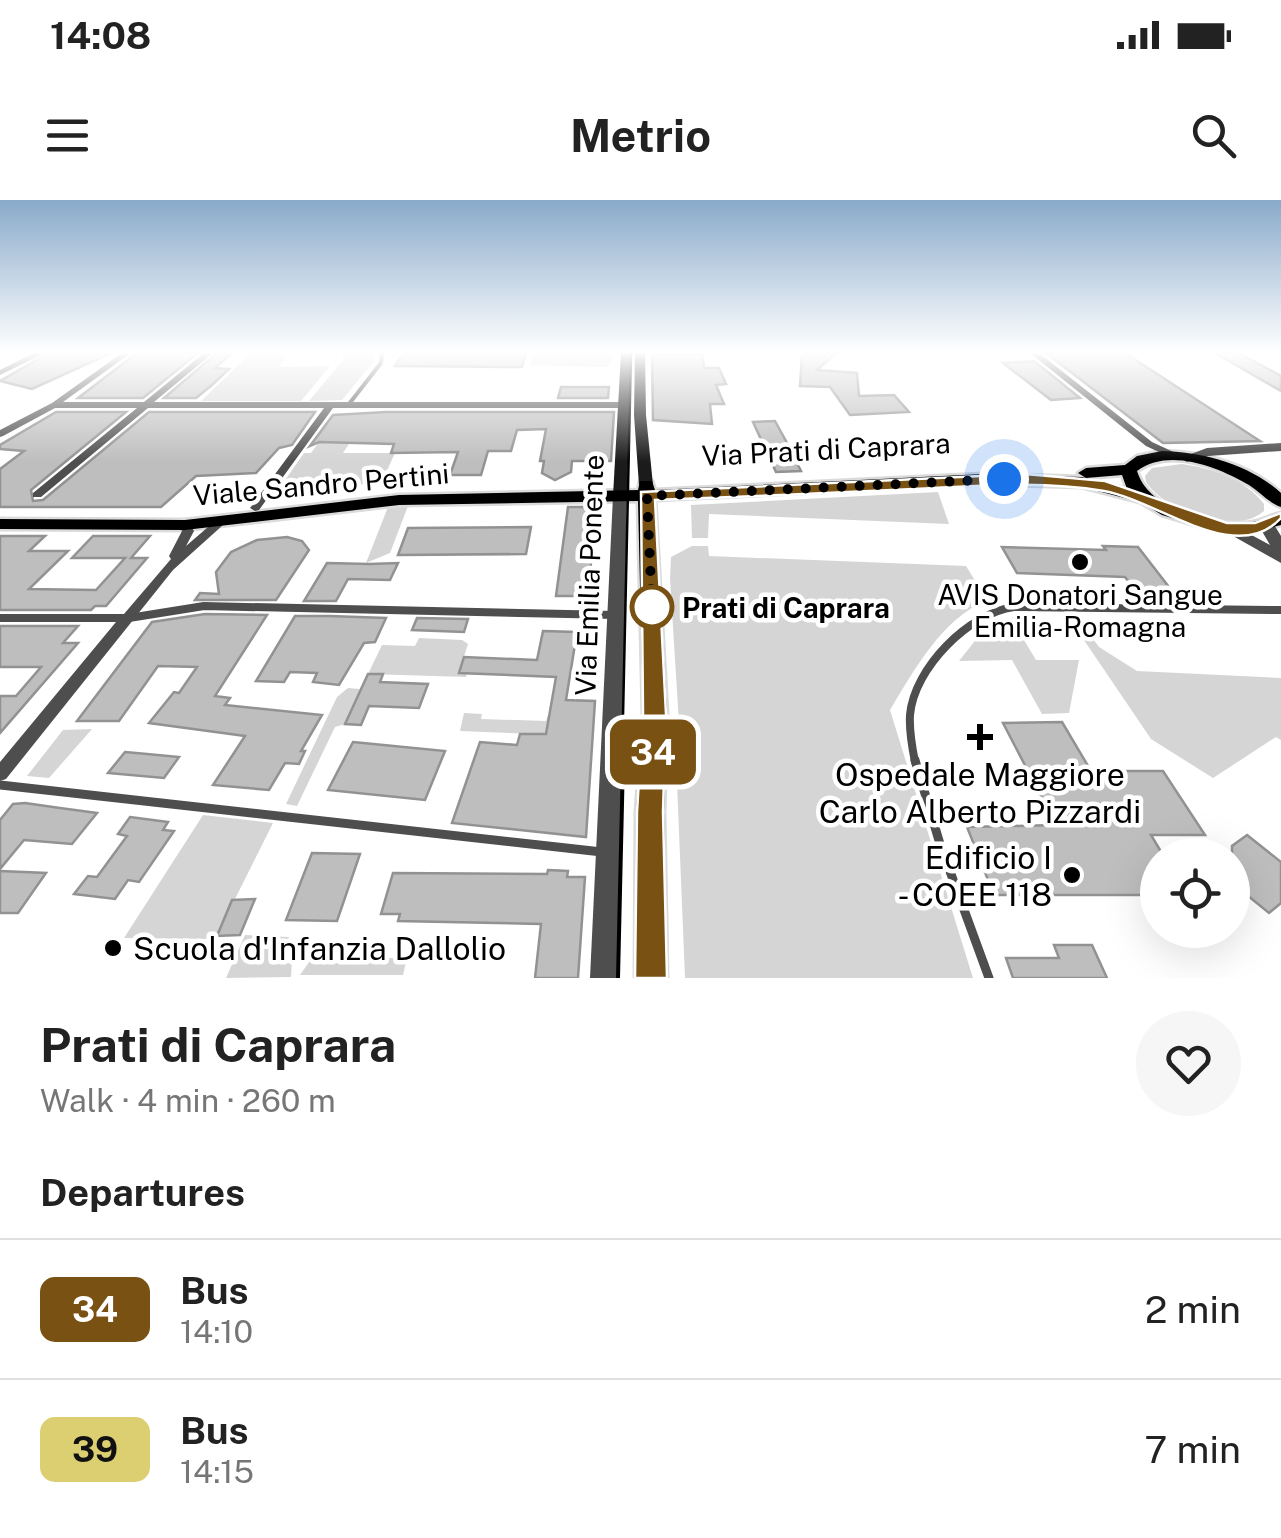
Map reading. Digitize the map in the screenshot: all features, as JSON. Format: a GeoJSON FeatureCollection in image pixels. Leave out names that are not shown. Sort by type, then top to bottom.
{"type":"FeatureCollection","features":[{"type":"Feature","properties":{"kind":"main road","name":"Via Emilia Ponente"},"geometry":{"type":"LineString","coordinates":[[621,491],[625,389]]}},
{"type":"Feature","properties":{"kind":"main road","name":"Via Emilia Ponente"},"geometry":{"type":"LineString","coordinates":[[642,389],[654,714],[651,978]]}},
{"type":"Feature","properties":{"kind":"main road"},"geometry":{"type":"LineString","coordinates":[[1144,498],[1132,487],[1129,470],[1149,450],[1182,457],[1226,459],[1281,502]]}},
{"type":"Feature","properties":{"kind":"main road","name":"Via Prati di Caprara"},"geometry":{"type":"LineString","coordinates":[[646,490],[975,469],[1102,473],[1129,470]]}},
{"type":"Feature","properties":{"kind":"main road"},"geometry":{"type":"LineString","coordinates":[[1248,477],[1281,481]]}},
{"type":"Feature","properties":{"kind":"main road","name":"Via Prati di Caprara"},"geometry":{"type":"LineString","coordinates":[[646,490],[997,479],[1082,482],[1144,498],[1186,518],[1227,528],[1274,522]]}},
{"type":"Feature","properties":{"kind":"main road","name":"Viale Sandro Pertini"},"geometry":{"type":"LineString","coordinates":[[0,513],[186,514],[399,490],[621,491]]}},
{"type":"Feature","properties":{"kind":"main road","name":"Viale Sandro Pertini"},"geometry":{"type":"LineString","coordinates":[[0,524],[186,525],[399,500],[646,490]]}},
{"type":"Feature","properties":{"kind":"street"},"geometry":{"type":"LineString","coordinates":[[0,434],[75,389]]}},
{"type":"Feature","properties":{"kind":"street"},"geometry":{"type":"LineString","coordinates":[[38,495],[166,389]]}},
{"type":"Feature","properties":{"kind":"street"},"geometry":{"type":"LineString","coordinates":[[1077,389],[1149,450]]}},
{"type":"Feature","properties":{"kind":"street"},"geometry":{"type":"LineString","coordinates":[[53,405],[624,405]]}},
{"type":"Feature","properties":{"kind":"street"},"geometry":{"type":"LineString","coordinates":[[255,508],[330,406]]}},
{"type":"Feature","properties":{"kind":"street"},"geometry":{"type":"LineString","coordinates":[[1226,459],[1281,448]]}},
{"type":"Feature","properties":{"kind":"street","name":"Via Emilia Ponente"},"geometry":{"type":"LineString","coordinates":[[604,978],[621,491]]}},
{"type":"Feature","properties":{"kind":"street"},"geometry":{"type":"LineString","coordinates":[[0,774],[169,567],[219,522]]}},
{"type":"Feature","properties":{"kind":"street"},"geometry":{"type":"LineString","coordinates":[[1274,522],[1281,550]]}},
{"type":"Feature","properties":{"kind":"street"},"geometry":{"type":"LineString","coordinates":[[169,567],[188,531],[186,525]]}},
{"type":"Feature","properties":{"kind":"street"},"geometry":{"type":"LineString","coordinates":[[1227,528],[1281,558]]}},
{"type":"Feature","properties":{"kind":"street"},"geometry":{"type":"LineString","coordinates":[[0,618],[128,618]]}},
{"type":"Feature","properties":{"kind":"lane"},"geometry":{"type":"LineString","coordinates":[[349,404],[360,389]]}},
{"type":"Feature","properties":{"kind":"lane"},"geometry":{"type":"LineString","coordinates":[[128,618],[204,606],[614,616]]}},
{"type":"Feature","properties":{"kind":"lane"},"geometry":{"type":"LineString","coordinates":[[988,978],[925,796],[910,732],[916,695],[960,630],[993,609],[1014,606],[1281,610]]}},
{"type":"Feature","properties":{"kind":"lane"},"geometry":{"type":"LineString","coordinates":[[0,785],[608,852]]}},
{"type":"Feature","properties":{"kind":"shaded area"},"geometry":{"type":"Polygon","coordinates":[[[213,389],[311,389],[301,401],[201,401],[213,389]]]}},
{"type":"Feature","properties":{"kind":"shaded area"},"geometry":{"type":"Polygon","coordinates":[[[319,389],[351,389],[342,400],[309,401],[319,389]]]}},
{"type":"Feature","properties":{"kind":"shaded area"},"geometry":{"type":"Polygon","coordinates":[[[326,423],[362,424],[343,453],[395,453],[384,477],[351,488],[281,498],[276,493],[304,453],[311,453],[319,442],[342,442],[343,437],[316,437],[326,423]]]}},
{"type":"Feature","properties":{"kind":"shaded area"},"geometry":{"type":"Polygon","coordinates":[[[1182,464],[1237,481],[1256,495],[1264,504],[1264,511],[1236,522],[1201,517],[1168,502],[1146,482],[1145,476],[1152,468],[1182,464]]]}},
{"type":"Feature","properties":{"kind":"shaded area"},"geometry":{"type":"Polygon","coordinates":[[[938,492],[949,524],[709,514],[708,538],[692,538],[691,505],[938,492]]]}},
{"type":"Feature","properties":{"kind":"shaded area"},"geometry":{"type":"Polygon","coordinates":[[[408,506],[390,553],[366,563],[388,507],[408,506]]]}},
{"type":"Feature","properties":{"kind":"shaded area"},"geometry":{"type":"Polygon","coordinates":[[[692,546],[708,546],[709,556],[966,566],[987,600],[943,633],[890,710],[973,978],[685,978],[677,783],[679,723],[670,579],[671,557],[692,546]]]}},
{"type":"Feature","properties":{"kind":"shaded area"},"geometry":{"type":"Polygon","coordinates":[[[1022,614],[1012,620],[1036,660],[1079,660],[1069,713],[1042,714],[1012,660],[959,661],[986,627],[1022,614]]]}},
{"type":"Feature","properties":{"kind":"shaded area"},"geometry":{"type":"Polygon","coordinates":[[[1067,615],[1075,615],[1099,647],[1137,671],[1281,678],[1281,740],[1276,737],[1213,778],[1151,739],[1067,615]]]}},
{"type":"Feature","properties":{"kind":"shaded area"},"geometry":{"type":"Polygon","coordinates":[[[419,638],[462,640],[468,644],[459,672],[467,673],[466,677],[368,674],[382,645],[415,646],[419,638]]]}},
{"type":"Feature","properties":{"kind":"shaded area"},"geometry":{"type":"Polygon","coordinates":[[[348,688],[360,689],[345,724],[335,727],[297,806],[286,804],[337,697],[348,688]]]}},
{"type":"Feature","properties":{"kind":"shaded area"},"geometry":{"type":"Polygon","coordinates":[[[464,713],[482,714],[481,719],[546,721],[548,715],[564,716],[562,735],[460,731],[464,713]]]}},
{"type":"Feature","properties":{"kind":"shaded area"},"geometry":{"type":"Polygon","coordinates":[[[92,729],[49,778],[27,776],[63,730],[92,729]]]}},
{"type":"Feature","properties":{"kind":"shaded area"},"geometry":{"type":"Polygon","coordinates":[[[203,815],[273,823],[215,939],[124,938],[203,815]]]}},
{"type":"Feature","properties":{"kind":"shaded area"},"geometry":{"type":"Polygon","coordinates":[[[245,935],[289,937],[282,958],[292,959],[291,977],[226,978],[245,935]]]}},
{"type":"Feature","properties":{"kind":"shaded area"},"geometry":{"type":"Polygon","coordinates":[[[312,958],[407,958],[403,975],[300,975],[312,958]]]}},
{"type":"Feature","properties":{"kind":"building"},"geometry":{"type":"Polygon","coordinates":[[[89,389],[154,389],[143,398],[78,398],[89,389]]]}},
{"type":"Feature","properties":{"kind":"building"},"geometry":{"type":"Polygon","coordinates":[[[174,389],[207,389],[196,398],[164,398],[174,389]]]}},
{"type":"Feature","properties":{"kind":"building"},"geometry":{"type":"Polygon","coordinates":[[[560,389],[609,389],[608,398],[558,398],[560,389]]]}},
{"type":"Feature","properties":{"kind":"building"},"geometry":{"type":"Polygon","coordinates":[[[653,389],[718,389],[724,404],[710,404],[712,424],[653,420],[653,389]]]}},
{"type":"Feature","properties":{"kind":"building"},"geometry":{"type":"Polygon","coordinates":[[[832,389],[858,389],[859,396],[894,395],[909,412],[850,415],[832,389]]]}},
{"type":"Feature","properties":{"kind":"building"},"geometry":{"type":"Polygon","coordinates":[[[1037,389],[1069,389],[1080,398],[1051,400],[1037,389]]]}},
{"type":"Feature","properties":{"kind":"building"},"geometry":{"type":"Polygon","coordinates":[[[1093,389],[1181,389],[1260,441],[1163,443],[1093,389]]]}},
{"type":"Feature","properties":{"kind":"building"},"geometry":{"type":"Polygon","coordinates":[[[56,412],[126,412],[31,490],[33,501],[43,500],[149,412],[315,412],[292,445],[279,448],[256,473],[196,476],[161,507],[0,507],[0,469],[24,451],[0,449],[0,445],[56,412]]]}},
{"type":"Feature","properties":{"kind":"building"},"geometry":{"type":"Polygon","coordinates":[[[614,412],[611,461],[572,461],[571,472],[555,480],[542,473],[544,461],[540,461],[546,429],[517,430],[511,451],[488,451],[481,475],[450,475],[458,452],[391,453],[394,444],[319,442],[310,446],[333,415],[614,412]]]}},
{"type":"Feature","properties":{"kind":"building"},"geometry":{"type":"Polygon","coordinates":[[[775,421],[801,471],[776,472],[753,422],[775,421]]]}},
{"type":"Feature","properties":{"kind":"building"},"geometry":{"type":"Polygon","coordinates":[[[568,507],[596,507],[588,596],[556,596],[568,507]]]}},
{"type":"Feature","properties":{"kind":"building"},"geometry":{"type":"Polygon","coordinates":[[[531,527],[526,554],[398,555],[408,528],[531,527]]]}},
{"type":"Feature","properties":{"kind":"building"},"geometry":{"type":"Polygon","coordinates":[[[0,536],[45,536],[29,551],[68,551],[29,589],[96,590],[125,558],[72,558],[93,536],[150,536],[131,558],[147,558],[106,606],[91,610],[0,610],[0,536]]]}},
{"type":"Feature","properties":{"kind":"building"},"geometry":{"type":"Polygon","coordinates":[[[287,537],[302,541],[309,550],[276,600],[195,600],[200,593],[219,594],[216,572],[231,552],[257,540],[287,537]]]}},
{"type":"Feature","properties":{"kind":"building","name":"AVIS Donatori Sangue Emilia-Romagna"},"geometry":{"type":"Polygon","coordinates":[[[1103,546],[1138,547],[1172,591],[1135,590],[1125,577],[1017,573],[1002,547],[1106,550],[1103,546]]]}},
{"type":"Feature","properties":{"kind":"building"},"geometry":{"type":"Polygon","coordinates":[[[327,563],[398,563],[390,580],[348,579],[336,601],[304,601],[327,563]]]}},
{"type":"Feature","properties":{"kind":"building"},"geometry":{"type":"Polygon","coordinates":[[[205,614],[267,615],[215,696],[230,698],[225,705],[322,715],[301,751],[305,751],[299,764],[285,763],[269,790],[213,785],[245,736],[149,723],[174,692],[179,693],[197,667],[158,666],[119,721],[77,721],[152,622],[205,614]]]}},
{"type":"Feature","properties":{"kind":"building"},"geometry":{"type":"Polygon","coordinates":[[[295,616],[386,618],[375,642],[364,643],[339,685],[313,682],[317,673],[290,672],[284,682],[256,681],[295,616]]]}},
{"type":"Feature","properties":{"kind":"building"},"geometry":{"type":"Polygon","coordinates":[[[417,618],[468,619],[464,632],[412,630],[417,618]]]}},
{"type":"Feature","properties":{"kind":"building"},"geometry":{"type":"Polygon","coordinates":[[[0,626],[78,626],[63,643],[78,643],[0,733],[0,696],[16,696],[41,667],[0,667],[0,626]]]}},
{"type":"Feature","properties":{"kind":"building"},"geometry":{"type":"Polygon","coordinates":[[[543,631],[577,632],[566,700],[595,701],[586,837],[452,823],[480,742],[517,745],[520,734],[546,734],[556,677],[459,673],[464,657],[537,660],[543,631]]]}},
{"type":"Feature","properties":{"kind":"building"},"geometry":{"type":"Polygon","coordinates":[[[368,674],[383,674],[380,682],[428,684],[419,708],[369,706],[361,725],[345,724],[368,674]]]}},
{"type":"Feature","properties":{"kind":"building"},"geometry":{"type":"Polygon","coordinates":[[[1062,722],[1091,771],[1163,771],[1205,835],[1140,838],[1140,895],[994,895],[967,827],[1056,825],[1003,723],[1062,722]]]}},
{"type":"Feature","properties":{"kind":"building"},"geometry":{"type":"Polygon","coordinates":[[[353,742],[445,751],[425,800],[328,790],[353,742]]]}},
{"type":"Feature","properties":{"kind":"building"},"geometry":{"type":"Polygon","coordinates":[[[125,752],[179,757],[164,778],[108,773],[125,752]]]}},
{"type":"Feature","properties":{"kind":"building"},"geometry":{"type":"Polygon","coordinates":[[[13,804],[97,813],[72,844],[24,840],[0,869],[0,820],[13,804]]]}},
{"type":"Feature","properties":{"kind":"building"},"geometry":{"type":"Polygon","coordinates":[[[130,817],[168,822],[163,830],[174,831],[139,882],[128,880],[115,899],[74,894],[88,876],[97,877],[127,836],[118,834],[130,817]]]}},
{"type":"Feature","properties":{"kind":"building"},"geometry":{"type":"Polygon","coordinates":[[[1247,835],[1281,862],[1281,903],[1269,913],[1250,898],[1250,838],[1243,838],[1247,835]]]}},
{"type":"Feature","properties":{"kind":"building"},"geometry":{"type":"Polygon","coordinates":[[[312,853],[360,854],[337,921],[286,920],[312,853]]]}},
{"type":"Feature","properties":{"kind":"building"},"geometry":{"type":"Polygon","coordinates":[[[548,870],[568,871],[567,877],[585,877],[578,978],[535,978],[541,924],[398,921],[400,914],[381,914],[393,873],[547,874],[548,870]]]}},
{"type":"Feature","properties":{"kind":"building"},"geometry":{"type":"Polygon","coordinates":[[[0,871],[46,873],[18,913],[0,913],[0,871]]]}},
{"type":"Feature","properties":{"kind":"building"},"geometry":{"type":"Polygon","coordinates":[[[255,899],[240,935],[217,936],[232,900],[255,899]]]}},
{"type":"Feature","properties":{"kind":"building"},"geometry":{"type":"Polygon","coordinates":[[[1054,945],[1092,945],[1107,978],[1013,978],[1006,958],[1059,958],[1054,945]]]}},
{"type":"Feature","properties":{"kind":"tram line"},"geometry":{"type":"LineString","coordinates":[[622,762],[630,389]]}},
{"type":"Feature","properties":{"kind":"tram line"},"geometry":{"type":"LineString","coordinates":[[618,978],[623,760]]}},
{"type":"Feature","properties":{"kind":"bus line","name":"34"},"geometry":{"type":"LineString","coordinates":[[651,978],[654,714],[647,496],[1025,479],[1105,486],[1213,526],[1258,528],[1281,518]]}},
{"type":"Feature","properties":{"kind":"place","name":"AVIS Donatori Sangue Emilia-Romagna"},"geometry":{"type":"Point","coordinates":[1080,562]}},
{"type":"Feature","properties":{"kind":"place","name":"Prati di Caprara"},"geometry":{"type":"Point","coordinates":[652,607]}},
{"type":"Feature","properties":{"kind":"place","name":"Ospedale Maggiore Carlo Alberto Pizzardi"},"geometry":{"type":"Point","coordinates":[980,737]}},
{"type":"Feature","properties":{"kind":"place","name":"Edificio I - COEE 118"},"geometry":{"type":"Point","coordinates":[1072,875]}},
{"type":"Feature","properties":{"kind":"place","name":"Scuola d'Infanzia Dallolio"},"geometry":{"type":"Point","coordinates":[113,948]}},
{"type":"Feature","properties":{"kind":"route"},"geometry":{"type":"LineString","coordinates":[[652,607],[647,496],[1004,479]]}}]}
